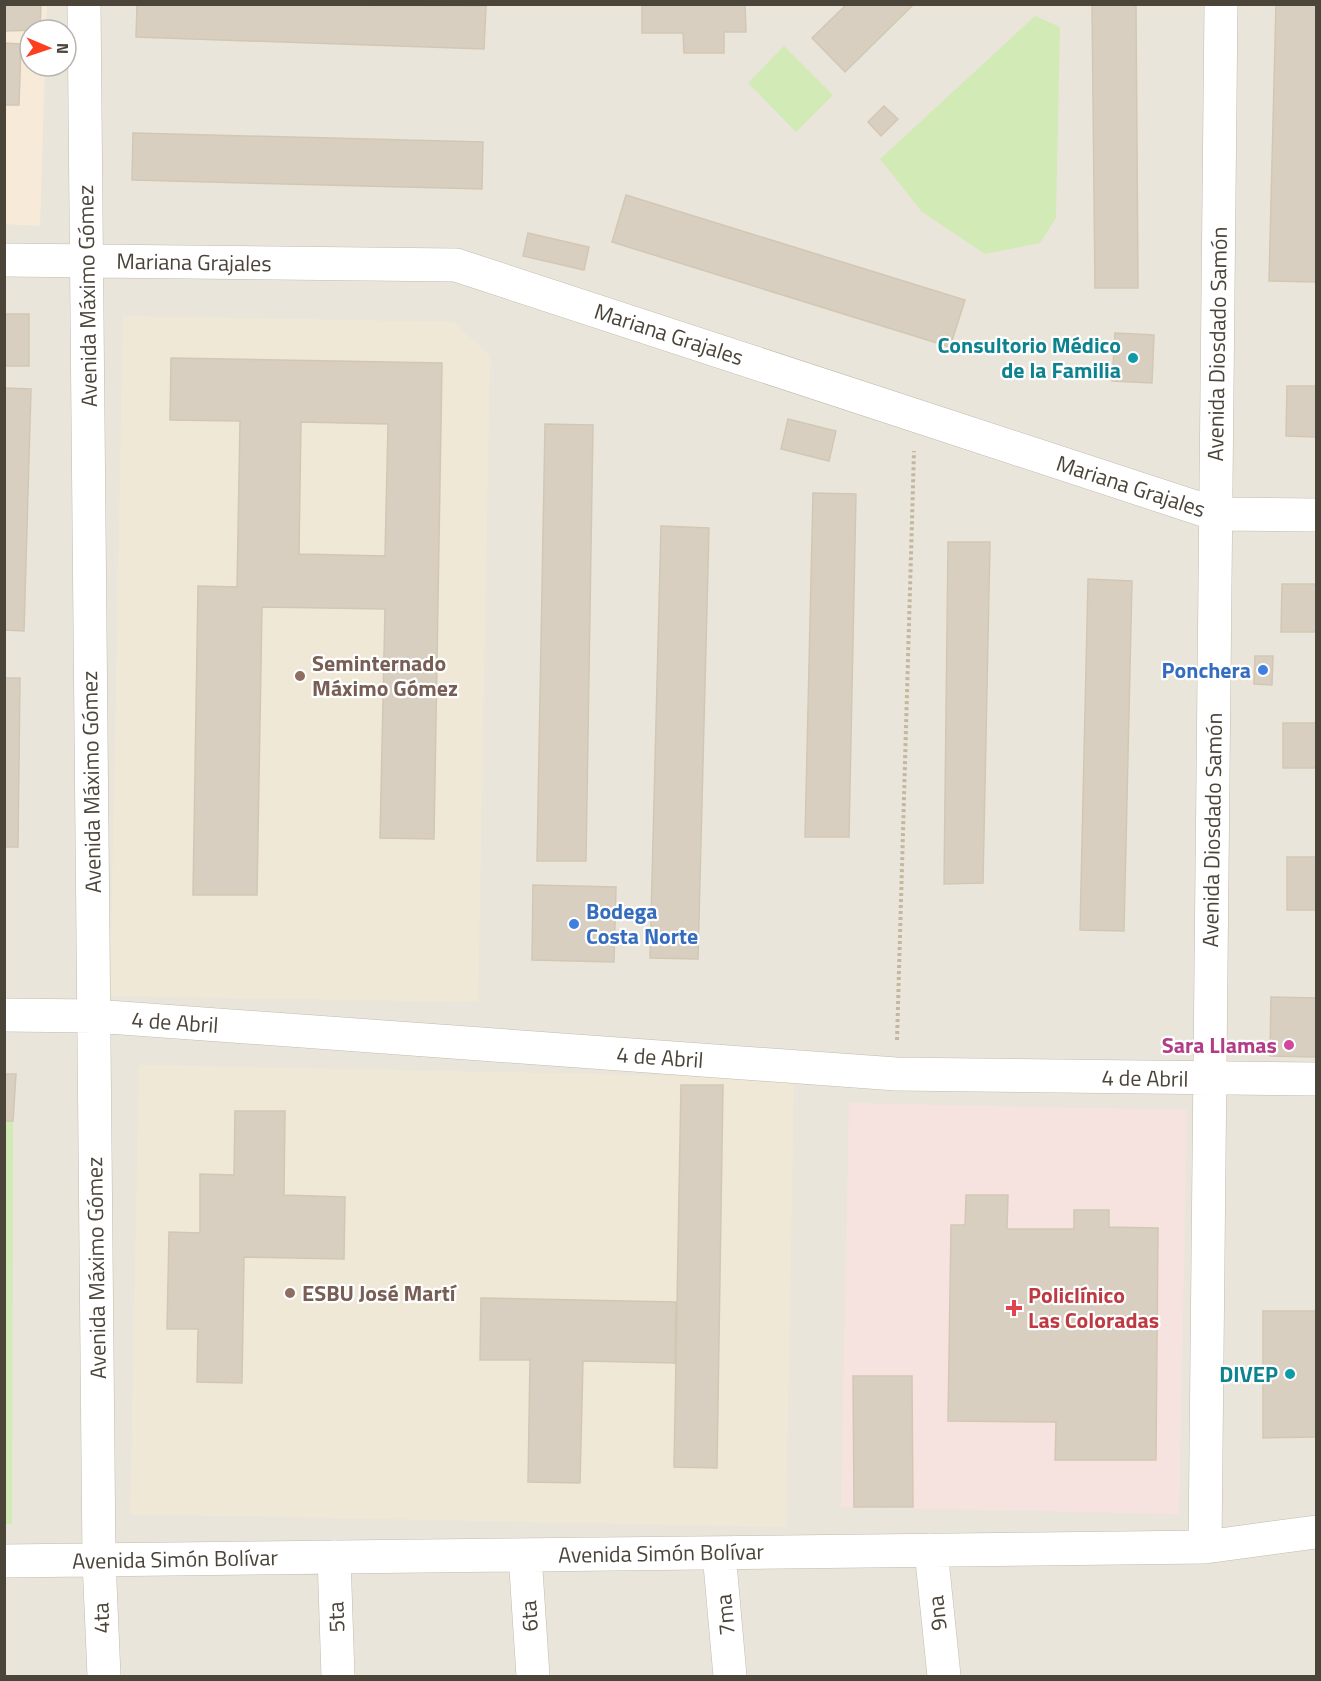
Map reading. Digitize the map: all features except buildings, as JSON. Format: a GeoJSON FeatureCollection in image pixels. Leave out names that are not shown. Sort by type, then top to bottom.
{"type":"FeatureCollection","features":[{"type":"Feature","properties":{"kind":"street","name":"Avenida Máximo Gómez"},"geometry":{"type":"LineString","coordinates":[[84,4],[99,1560]]}},
{"type":"Feature","properties":{"kind":"street","name":"Avenida Diosdado Samón"},"geometry":{"type":"LineString","coordinates":[[1205,1547],[1221,4]]}},
{"type":"Feature","properties":{"kind":"street","name":"Mariana Grajales"},"geometry":{"type":"LineString","coordinates":[[4,260],[456,265],[1216,514],[1317,514]]}},
{"type":"Feature","properties":{"kind":"street","name":"4 de Abril"},"geometry":{"type":"LineString","coordinates":[[4,1015],[94,1016],[896,1074],[1317,1079]]}},
{"type":"Feature","properties":{"kind":"street","name":"Avenida Simón Bolívar"},"geometry":{"type":"LineString","coordinates":[[4,1561],[1205,1547],[1317,1532]]}},
{"type":"Feature","properties":{"kind":"street","name":"9na"},"geometry":{"type":"LineString","coordinates":[[931,1550],[944,1677]]}},
{"type":"Feature","properties":{"kind":"street","name":"7ma"},"geometry":{"type":"LineString","coordinates":[[719,1552],[730,1677]]}},
{"type":"Feature","properties":{"kind":"street","name":"6ta"},"geometry":{"type":"LineString","coordinates":[[525,1555],[533,1677]]}},
{"type":"Feature","properties":{"kind":"street","name":"5ta"},"geometry":{"type":"LineString","coordinates":[[334,1557],[338,1677]]}},
{"type":"Feature","properties":{"kind":"street","name":"4ta"},"geometry":{"type":"LineString","coordinates":[[99,1560],[104,1677]]}},
{"type":"Feature","properties":{"kind":"path"},"geometry":{"type":"LineString","coordinates":[[896,1074],[915,414]]}},
{"type":"Feature","properties":{"kind":"shaded area"},"geometry":{"type":"Polygon","coordinates":[[[5,5],[1316,5],[1316,1676],[5,1676],[5,5]]]}},
{"type":"Feature","properties":{"kind":"shaded area"},"geometry":{"type":"Polygon","coordinates":[[[5,5],[47,5],[46,18],[18,18],[18,78],[45,78],[40,226],[5,224],[5,5]]]}},
{"type":"Feature","properties":{"kind":"shaded area","name":"Seminternado Máximo Gómez"},"geometry":{"type":"Polygon","coordinates":[[[123,316],[454,322],[490,356],[478,1002],[110,996],[123,316]]]}},
{"type":"Feature","properties":{"kind":"shaded area"},"geometry":{"type":"Polygon","coordinates":[[[139,1065],[794,1078],[786,1527],[130,1514],[139,1065]]]}},
{"type":"Feature","properties":{"kind":"shaded area","name":"Policlínico Las Coloradas"},"geometry":{"type":"Polygon","coordinates":[[[849,1103],[1187,1110],[1179,1514],[841,1507],[849,1103]]]}},
{"type":"Feature","properties":{"kind":"green space"},"geometry":{"type":"Polygon","coordinates":[[[1035,16],[1060,27],[1056,218],[1040,243],[985,254],[922,212],[880,159],[1035,16]]]}},
{"type":"Feature","properties":{"kind":"green space"},"geometry":{"type":"Polygon","coordinates":[[[784,46],[833,95],[796,132],[748,83],[784,46]]]}},
{"type":"Feature","properties":{"kind":"green space"},"geometry":{"type":"Polygon","coordinates":[[[5,1121],[13,1121],[12,1524],[5,1524],[5,1121]]]}},
{"type":"Feature","properties":{"kind":"place","name":"Consultorio Médico de la Familia"},"geometry":{"type":"Point","coordinates":[1133,358]}},
{"type":"Feature","properties":{"kind":"place","name":"Ponchera"},"geometry":{"type":"Point","coordinates":[1263,670]}},
{"type":"Feature","properties":{"kind":"place","name":"Seminternado Máximo Gómez"},"geometry":{"type":"Point","coordinates":[300,676]}},
{"type":"Feature","properties":{"kind":"place","name":"Bodega Costa Norte"},"geometry":{"type":"Point","coordinates":[574,924]}},
{"type":"Feature","properties":{"kind":"place","name":"Sara Llamas"},"geometry":{"type":"Point","coordinates":[1289,1045]}},
{"type":"Feature","properties":{"kind":"place","name":"ESBU José Martí"},"geometry":{"type":"Point","coordinates":[290,1293]}},
{"type":"Feature","properties":{"kind":"place","name":"Policlínico Las Coloradas"},"geometry":{"type":"Point","coordinates":[1014,1308]}},
{"type":"Feature","properties":{"kind":"place","name":"DIVEP"},"geometry":{"type":"Point","coordinates":[1290,1374]}}]}
